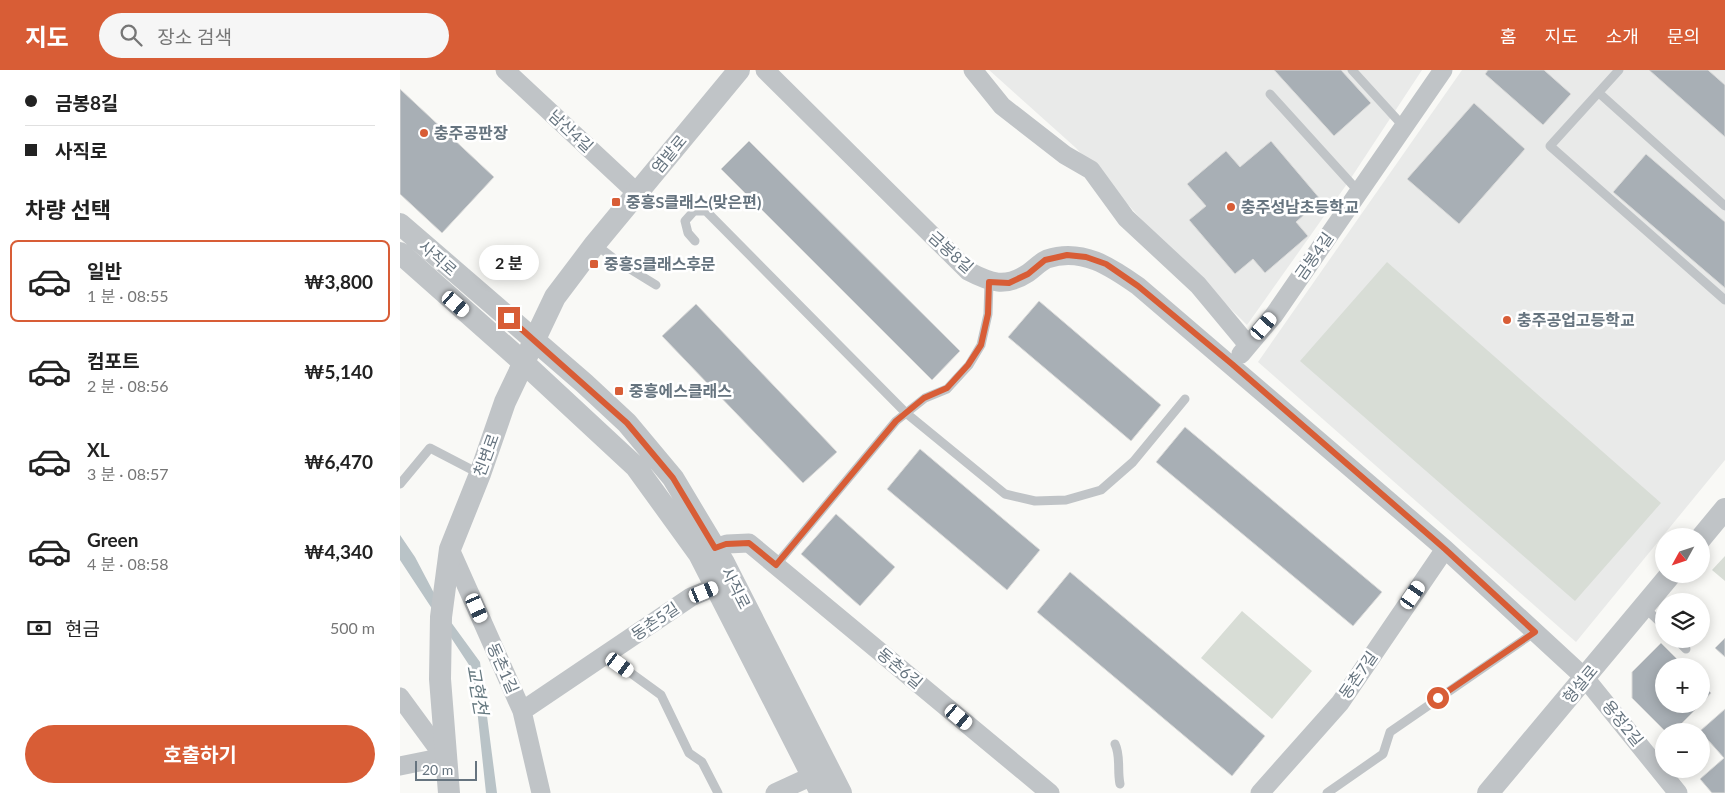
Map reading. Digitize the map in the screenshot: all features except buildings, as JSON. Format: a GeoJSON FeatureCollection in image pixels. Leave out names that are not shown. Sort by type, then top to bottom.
{"type":"FeatureCollection","features":[{"type":"Feature","properties":{"kind":"street","name":"남산4길"},"geometry":{"type":"LineString","coordinates":[[505,70],[637,193]]}},
{"type":"Feature","properties":{"kind":"street","name":"염밭로"},"geometry":{"type":"LineString","coordinates":[[534,339],[555,298],[595,244],[740,70]]}},
{"type":"Feature","properties":{"kind":"street","name":"금봉8길"},"geometry":{"type":"LineString","coordinates":[[765,70],[968,271],[989,282],[1009,283],[1028,274],[1045,260],[1067,255],[1086,257],[1106,264],[1138,286],[1232,364],[1445,549],[1585,678]]}},
{"type":"Feature","properties":{"kind":"street"},"geometry":{"type":"LineString","coordinates":[[973,70],[1002,106],[1064,154],[1091,170],[1126,218],[1198,285],[1248,345]]}},
{"type":"Feature","properties":{"kind":"street","name":"금봉4길"},"geometry":{"type":"LineString","coordinates":[[1232,364],[1274,315],[1443,70]]}},
{"type":"Feature","properties":{"kind":"street","name":"사직로"},"geometry":{"type":"LineString","coordinates":[[400,224],[534,339],[627,423],[673,478],[715,548],[841,793]]}},
{"type":"Feature","properties":{"kind":"street","name":"사직로"},"geometry":{"type":"LineString","coordinates":[[400,253],[524,363],[636,467],[674,517],[717,586],[816,785]]}},
{"type":"Feature","properties":{"kind":"street","name":"천변로"},"geometry":{"type":"LineString","coordinates":[[444,757],[440,678],[441,617],[450,549],[480,474],[505,402],[534,339]]}},
{"type":"Feature","properties":{"kind":"street"},"geometry":{"type":"LineString","coordinates":[[1709,528],[1725,509]]}},
{"type":"Feature","properties":{"kind":"street","name":"동촌6길"},"geometry":{"type":"LineString","coordinates":[[715,548],[726,544],[749,543],[1050,793]]}},
{"type":"Feature","properties":{"kind":"street","name":"동촌1길"},"geometry":{"type":"LineString","coordinates":[[450,549],[522,711],[541,793]]}},
{"type":"Feature","properties":{"kind":"street","name":"동촌7길"},"geometry":{"type":"LineString","coordinates":[[1260,793],[1340,703],[1445,549]]}},
{"type":"Feature","properties":{"kind":"street","name":"형설로"},"geometry":{"type":"LineString","coordinates":[[1488,793],[1664,583]]}},
{"type":"Feature","properties":{"kind":"street","name":"동촌5길"},"geometry":{"type":"LineString","coordinates":[[522,711],[691,597],[717,586]]}},
{"type":"Feature","properties":{"kind":"street","name":"용정2길"},"geometry":{"type":"LineString","coordinates":[[1585,678],[1678,793]]}},
{"type":"Feature","properties":{"kind":"street"},"geometry":{"type":"LineString","coordinates":[[400,697],[444,757],[448,793]]}},
{"type":"Feature","properties":{"kind":"street"},"geometry":{"type":"LineString","coordinates":[[400,766],[444,757]]}},
{"type":"Feature","properties":{"kind":"street"},"geometry":{"type":"LineString","coordinates":[[775,793],[816,785]]}},
{"type":"Feature","properties":{"kind":"lane"},"geometry":{"type":"LineString","coordinates":[[1352,70],[1405,127]]}},
{"type":"Feature","properties":{"kind":"lane"},"geometry":{"type":"LineString","coordinates":[[1619,70],[1550,146],[1725,300]]}},
{"type":"Feature","properties":{"kind":"lane"},"geometry":{"type":"LineString","coordinates":[[1599,93],[1725,206]]}},
{"type":"Feature","properties":{"kind":"lane"},"geometry":{"type":"LineString","coordinates":[[1270,94],[1359,192]]}},
{"type":"Feature","properties":{"kind":"lane"},"geometry":{"type":"LineString","coordinates":[[695,241],[688,233],[685,221],[694,211],[706,211],[906,413],[1004,494],[1035,501],[1066,500],[1100,490],[1133,462],[1186,399]]}},
{"type":"Feature","properties":{"kind":"lane"},"geometry":{"type":"LineString","coordinates":[[595,244],[616,261],[656,285]]}},
{"type":"Feature","properties":{"kind":"lane"},"geometry":{"type":"LineString","coordinates":[[776,565],[890,428],[924,398],[947,388],[973,358],[981,345],[988,314],[989,282]]}},
{"type":"Feature","properties":{"kind":"lane"},"geometry":{"type":"LineString","coordinates":[[400,484],[430,448],[480,474]]}},
{"type":"Feature","properties":{"kind":"lane"},"geometry":{"type":"LineString","coordinates":[[1644,607],[1655,617]]}},
{"type":"Feature","properties":{"kind":"lane"},"geometry":{"type":"LineString","coordinates":[[1327,793],[1383,754],[1390,732],[1535,632]]}},
{"type":"Feature","properties":{"kind":"lane"},"geometry":{"type":"LineString","coordinates":[[606,655],[661,695],[689,753],[702,762],[718,793]]}},
{"type":"Feature","properties":{"kind":"lane"},"geometry":{"type":"LineString","coordinates":[[1114,744],[1119,752],[1117,773],[1120,784]]}},
{"type":"Feature","properties":{"kind":"shaded area","name":"충주성남초등학교"},"geometry":{"type":"Polygon","coordinates":[[[989,70],[1422,70],[1349,181],[1247,325],[1154,233],[1076,148],[989,70]]]}},
{"type":"Feature","properties":{"kind":"shaded area","name":"충주공업고등학교"},"geometry":{"type":"Polygon","coordinates":[[[1462,70],[1725,70],[1725,460],[1669,528],[1655,528],[1655,546],[1576,642],[1258,362],[1462,70]]]}},
{"type":"Feature","properties":{"kind":"shaded area"},"geometry":{"type":"Polygon","coordinates":[[[1387,262],[1661,503],[1575,601],[1300,361],[1387,262]]]}},
{"type":"Feature","properties":{"kind":"shaded area"},"geometry":{"type":"Polygon","coordinates":[[[1725,556],[1725,581],[1712,570],[1725,556]]]}},
{"type":"Feature","properties":{"kind":"shaded area"},"geometry":{"type":"Polygon","coordinates":[[[1242,611],[1312,671],[1272,719],[1201,658],[1242,611]]]}},
{"type":"Feature","properties":{"kind":"water","name":"교현천"},"geometry":{"type":"Polygon","coordinates":[[[400,535],[415,557],[445,614],[480,662],[497,793],[486,793],[473,671],[400,560],[400,535]]]}},
{"type":"Feature","properties":{"kind":"place","name":"충주공판장"},"geometry":{"type":"Point","coordinates":[424,133]}},
{"type":"Feature","properties":{"kind":"place","name":"중흥S클래스(맞은편)"},"geometry":{"type":"Point","coordinates":[616,202]}},
{"type":"Feature","properties":{"kind":"place","name":"충주성남초등학교"},"geometry":{"type":"Point","coordinates":[1231,207]}},
{"type":"Feature","properties":{"kind":"place","name":"중흥S클래스후문"},"geometry":{"type":"Point","coordinates":[594,264]}},
{"type":"Feature","properties":{"kind":"place","name":"충주공업고등학교"},"geometry":{"type":"Point","coordinates":[1507,320]}},
{"type":"Feature","properties":{"kind":"place","name":"중흥에스클래스"},"geometry":{"type":"Point","coordinates":[619,391]}},
{"type":"Feature","properties":{"kind":"route"},"geometry":{"type":"LineString","coordinates":[[509,318],[627,423],[673,478],[715,548],[726,544],[749,543],[776,565],[896,421],[924,398],[947,388],[968,365],[981,345],[988,314],[989,282],[1009,283],[1028,274],[1045,260],[1067,255],[1086,257],[1106,264],[1138,286],[1232,364],[1336,457],[1445,549],[1535,632],[1438,698]]}}]}
